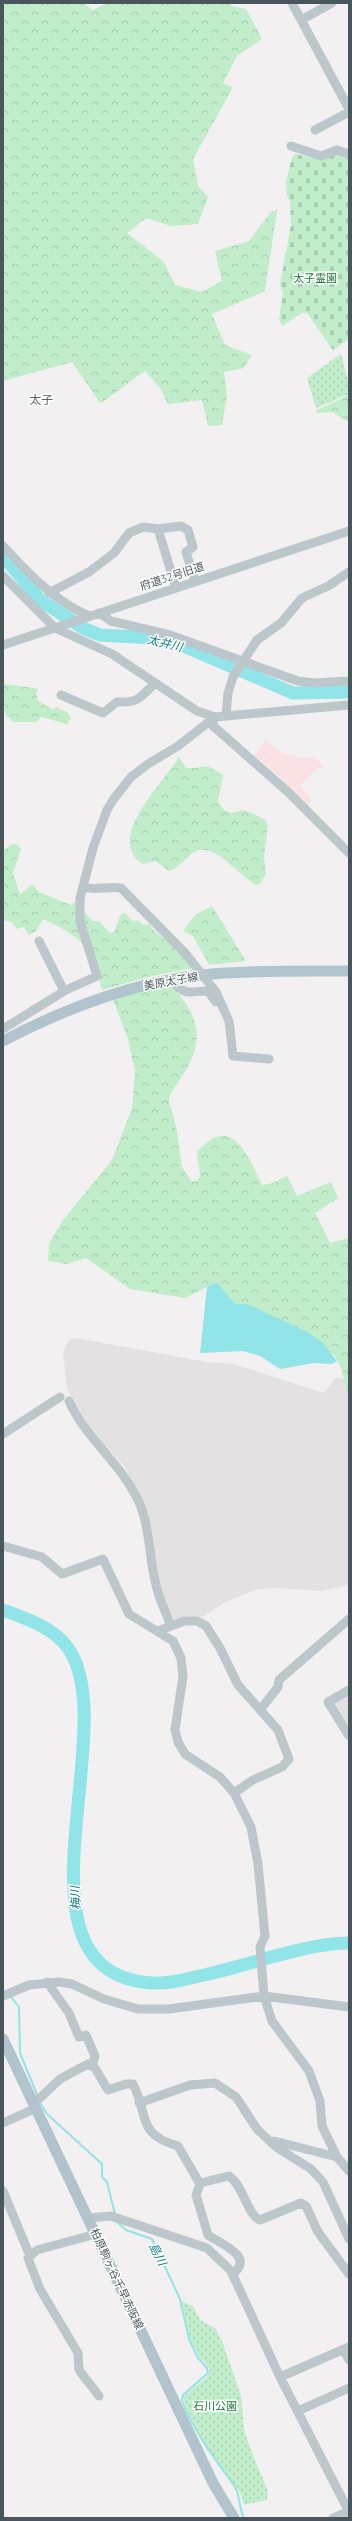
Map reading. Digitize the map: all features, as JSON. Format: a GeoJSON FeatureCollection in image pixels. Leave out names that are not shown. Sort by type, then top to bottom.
{"type":"FeatureCollection","features":[{"type":"Feature","properties":{"kind":"main road","name":"美原太子線"},"geometry":{"type":"LineString","coordinates":[[3,1041],[88,1001],[129,989],[172,980],[211,974],[349,971]]}},
{"type":"Feature","properties":{"kind":"main road","name":"柏原駒ヶ谷千早赤阪線"},"geometry":{"type":"LineString","coordinates":[[3,2039],[213,2483],[234,2518]]}},
{"type":"Feature","properties":{"kind":"street"},"geometry":{"type":"LineString","coordinates":[[292,3],[349,111],[315,130]]}},
{"type":"Feature","properties":{"kind":"street"},"geometry":{"type":"LineString","coordinates":[[301,20],[332,3]]}},
{"type":"Feature","properties":{"kind":"street"},"geometry":{"type":"LineString","coordinates":[[291,146],[316,155],[337,150],[349,154]]}},
{"type":"Feature","properties":{"kind":"street"},"geometry":{"type":"LineString","coordinates":[[49,593],[89,572],[114,553],[129,533],[143,527],[158,529],[181,526],[188,530],[193,547],[186,552],[195,582]]}},
{"type":"Feature","properties":{"kind":"street"},"geometry":{"type":"LineString","coordinates":[[158,529],[176,588]]}},
{"type":"Feature","properties":{"kind":"street","name":"府道32号旧道"},"geometry":{"type":"LineString","coordinates":[[3,645],[349,531]]}},
{"type":"Feature","properties":{"kind":"street"},"geometry":{"type":"LineString","coordinates":[[3,546],[49,593],[87,617]]}},
{"type":"Feature","properties":{"kind":"street"},"geometry":{"type":"LineString","coordinates":[[226,715],[228,693],[234,677],[257,640],[281,623],[302,598],[328,586],[349,572]]}},
{"type":"Feature","properties":{"kind":"street"},"geometry":{"type":"LineString","coordinates":[[3,576],[59,627],[112,654],[154,684],[197,711],[215,717]]}},
{"type":"Feature","properties":{"kind":"street"},"geometry":{"type":"LineString","coordinates":[[99,613],[111,621],[170,635],[298,681],[314,683],[349,681]]}},
{"type":"Feature","properties":{"kind":"street"},"geometry":{"type":"LineString","coordinates":[[61,695],[103,713],[117,702],[132,702],[137,700],[154,684]]}},
{"type":"Feature","properties":{"kind":"street"},"geometry":{"type":"LineString","coordinates":[[3,1029],[64,991],[97,976],[80,921],[80,898],[93,848],[113,800],[131,777],[148,764],[178,746],[215,717],[349,705]]}},
{"type":"Feature","properties":{"kind":"street"},"geometry":{"type":"LineString","coordinates":[[215,717],[212,725],[276,781],[349,853]]}},
{"type":"Feature","properties":{"kind":"street"},"geometry":{"type":"LineString","coordinates":[[83,887],[93,890],[110,887],[121,888],[186,953],[216,992],[226,1014],[233,1056],[269,1059]]}},
{"type":"Feature","properties":{"kind":"street"},"geometry":{"type":"LineString","coordinates":[[39,941],[64,991]]}},
{"type":"Feature","properties":{"kind":"street"},"geometry":{"type":"LineString","coordinates":[[172,980],[181,992],[208,991],[223,1014],[226,1014]]}},
{"type":"Feature","properties":{"kind":"street"},"geometry":{"type":"LineString","coordinates":[[3,1434],[60,1397]]}},
{"type":"Feature","properties":{"kind":"street"},"geometry":{"type":"LineString","coordinates":[[69,1401],[84,1429],[117,1465],[138,1500],[160,1601],[171,1625]]}},
{"type":"Feature","properties":{"kind":"street"},"geometry":{"type":"LineString","coordinates":[[3,1546],[42,1557],[62,1574],[103,1559],[129,1614],[138,1622],[158,1631],[172,1641],[182,1658],[183,1676],[175,1730],[178,1742],[185,1754],[220,1777],[234,1793],[251,1827],[258,1864],[265,1936],[260,1951],[264,1996],[272,2021],[309,2071],[320,2101],[322,2126],[337,2157],[349,2171]]}},
{"type":"Feature","properties":{"kind":"street"},"geometry":{"type":"LineString","coordinates":[[260,1710],[278,1687],[279,1680],[349,1619]]}},
{"type":"Feature","properties":{"kind":"street"},"geometry":{"type":"LineString","coordinates":[[158,1631],[184,1621],[197,1621],[206,1626],[220,1648],[238,1685],[278,1730],[289,1759],[282,1767],[253,1780],[234,1793]]}},
{"type":"Feature","properties":{"kind":"street"},"geometry":{"type":"LineString","coordinates":[[349,1690],[328,1702],[349,1736]]}},
{"type":"Feature","properties":{"kind":"street"},"geometry":{"type":"LineString","coordinates":[[47,1982],[69,2013],[79,2037],[86,2035],[95,2056],[92,2066]]}},
{"type":"Feature","properties":{"kind":"street"},"geometry":{"type":"LineString","coordinates":[[3,1996],[29,1985],[47,1982],[72,1984],[104,1999],[138,2009],[169,2009],[264,1996],[349,2007]]}},
{"type":"Feature","properties":{"kind":"street"},"geometry":{"type":"LineString","coordinates":[[3,2123],[34,2105],[60,2079],[88,2064],[95,2068],[108,2090],[126,2084],[132,2084],[139,2096],[139,2103],[150,2131],[157,2139],[178,2146],[200,2183],[196,2195],[208,2235],[239,2254],[241,2260],[240,2267],[233,2274]]}},
{"type":"Feature","properties":{"kind":"street"},"geometry":{"type":"LineString","coordinates":[[139,2103],[190,2085],[215,2083],[236,2097],[257,2129],[276,2147],[311,2169],[323,2182],[349,2239]]}},
{"type":"Feature","properties":{"kind":"street"},"geometry":{"type":"LineString","coordinates":[[266,2137],[281,2144],[337,2157]]}},
{"type":"Feature","properties":{"kind":"street"},"geometry":{"type":"LineString","coordinates":[[200,2183],[229,2176],[241,2190],[252,2214],[260,2220],[301,2203],[306,2206],[318,2232],[349,2274]]}},
{"type":"Feature","properties":{"kind":"street"},"geometry":{"type":"LineString","coordinates":[[3,2191],[30,2256],[28,2258],[40,2289],[78,2353],[79,2370],[99,2396]]}},
{"type":"Feature","properties":{"kind":"street"},"geometry":{"type":"LineString","coordinates":[[88,2218],[111,2216],[207,2248],[233,2274],[280,2377],[349,2512],[333,2518]]}},
{"type":"Feature","properties":{"kind":"street"},"geometry":{"type":"LineString","coordinates":[[30,2256],[37,2250],[96,2234]]}},
{"type":"Feature","properties":{"kind":"street"},"geometry":{"type":"LineString","coordinates":[[280,2377],[347,2349],[349,2360]]}},
{"type":"Feature","properties":{"kind":"street"},"geometry":{"type":"LineString","coordinates":[[298,2411],[349,2388]]}},
{"type":"Feature","properties":{"kind":"shaded area"},"geometry":{"type":"Polygon","coordinates":[[[266,740],[280,752],[303,758],[313,757],[324,766],[316,769],[300,785],[311,798],[309,807],[275,773],[254,755],[266,740]]]}},
{"type":"Feature","properties":{"kind":"shaded area"},"geometry":{"type":"Polygon","coordinates":[[[76,1338],[207,1362],[233,1364],[324,1393],[336,1377],[349,1381],[349,1585],[322,1591],[278,1588],[258,1589],[225,1602],[205,1616],[174,1619],[162,1600],[145,1509],[125,1467],[82,1422],[67,1388],[63,1352],[69,1340],[76,1338]]]}},
{"type":"Feature","properties":{"kind":"shaded area"},"geometry":{"type":"Polygon","coordinates":[[[349,1694],[349,1730],[334,1708],[335,1703],[349,1694]]]}},
{"type":"Feature","properties":{"kind":"green space"},"geometry":{"type":"Polygon","coordinates":[[[3,3],[83,3],[93,10],[107,3],[227,3],[235,7],[246,9],[262,39],[237,56],[223,83],[233,87],[193,159],[198,186],[208,197],[198,224],[171,226],[146,218],[127,233],[164,262],[175,285],[202,292],[222,281],[215,251],[249,241],[271,212],[277,210],[265,291],[212,314],[225,345],[252,355],[244,368],[224,372],[227,395],[222,425],[208,426],[202,400],[168,404],[160,388],[145,371],[112,396],[100,403],[72,362],[3,381],[3,3]]]}},
{"type":"Feature","properties":{"kind":"green space","name":"太子霊園"},"geometry":{"type":"Polygon","coordinates":[[[295,154],[323,160],[333,154],[349,158],[349,339],[333,350],[307,313],[302,313],[282,326],[279,319],[283,292],[280,285],[291,225],[290,201],[287,196],[286,182],[292,157],[295,154]]]}},
{"type":"Feature","properties":{"kind":"green space"},"geometry":{"type":"Polygon","coordinates":[[[341,354],[349,385],[349,394],[316,408],[307,378],[341,354]]]}},
{"type":"Feature","properties":{"kind":"green space"},"geometry":{"type":"Polygon","coordinates":[[[349,395],[349,422],[332,412],[316,413],[317,410],[349,395]]]}},
{"type":"Feature","properties":{"kind":"green space"},"geometry":{"type":"Polygon","coordinates":[[[3,684],[38,689],[36,693],[38,701],[54,710],[56,707],[68,713],[71,718],[67,724],[41,717],[36,722],[13,722],[5,714],[3,684]]]}},
{"type":"Feature","properties":{"kind":"green space"},"geometry":{"type":"Polygon","coordinates":[[[179,757],[186,768],[208,767],[223,775],[218,801],[224,810],[231,813],[243,810],[265,820],[268,825],[264,856],[266,873],[261,883],[256,885],[220,856],[204,850],[192,853],[169,871],[155,861],[143,864],[132,853],[130,840],[133,825],[151,795],[179,757]]]}},
{"type":"Feature","properties":{"kind":"green space"},"geometry":{"type":"Polygon","coordinates":[[[12,844],[18,845],[21,849],[13,873],[20,895],[32,884],[39,892],[71,905],[74,902],[78,904],[92,921],[99,921],[110,933],[114,932],[121,914],[125,913],[132,921],[138,920],[143,925],[150,924],[152,929],[172,945],[193,968],[148,977],[102,990],[94,963],[89,953],[76,938],[56,925],[43,919],[36,931],[29,935],[24,927],[17,929],[12,922],[3,920],[3,851],[12,844]]]}},
{"type":"Feature","properties":{"kind":"green space"},"geometry":{"type":"Polygon","coordinates":[[[212,906],[246,961],[209,965],[193,936],[183,931],[195,915],[212,906]]]}},
{"type":"Feature","properties":{"kind":"green space"},"geometry":{"type":"Polygon","coordinates":[[[173,987],[191,1012],[197,1035],[196,1045],[189,1066],[170,1094],[169,1100],[177,1131],[182,1167],[191,1181],[197,1181],[200,1176],[197,1152],[209,1141],[220,1136],[229,1137],[237,1142],[244,1151],[262,1185],[273,1183],[287,1176],[297,1196],[331,1182],[338,1198],[315,1213],[330,1243],[349,1238],[349,1393],[346,1389],[342,1370],[335,1356],[247,1304],[235,1304],[217,1282],[185,1298],[130,1289],[86,1258],[67,1264],[48,1261],[49,1244],[63,1220],[112,1160],[132,1108],[135,1072],[128,1039],[112,997],[150,988],[173,987]]]}},
{"type":"Feature","properties":{"kind":"green space","name":"石川公園"},"geometry":{"type":"Polygon","coordinates":[[[182,2301],[193,2306],[200,2320],[216,2329],[223,2344],[241,2396],[244,2429],[248,2443],[268,2492],[267,2500],[243,2505],[240,2492],[225,2474],[200,2434],[184,2401],[184,2396],[208,2376],[210,2369],[199,2356],[190,2338],[182,2301]]]}},
{"type":"Feature","properties":{"kind":"water"},"geometry":{"type":"Polygon","coordinates":[[[217,1282],[235,1304],[247,1304],[309,1333],[323,1343],[337,1361],[332,1364],[314,1363],[280,1369],[260,1356],[243,1351],[200,1353],[207,1287],[217,1282]]]}},
{"type":"Feature","properties":{"kind":"waterway","name":"太井川"},"geometry":{"type":"LineString","coordinates":[[3,556],[40,600],[83,628],[100,635],[155,638],[186,647],[293,693],[349,692]]}},
{"type":"Feature","properties":{"kind":"waterway","name":"梅川"},"geometry":{"type":"LineString","coordinates":[[3,1610],[38,1624],[55,1634],[68,1648],[82,1685],[84,1733],[75,1842],[74,1894],[83,1938],[107,1969],[152,1983],[165,1983],[221,1971],[295,1951],[332,1944],[349,1943]]}},
{"type":"Feature","properties":{"kind":"waterway","name":"島川"},"geometry":{"type":"LineString","coordinates":[[11,1997],[19,2007],[20,2053],[38,2097]]}},
{"type":"Feature","properties":{"kind":"waterway","name":"島川"},"geometry":{"type":"LineString","coordinates":[[39,2101],[47,2114],[102,2164],[102,2177],[107,2182],[115,2214]]}},
{"type":"Feature","properties":{"kind":"waterway","name":"島川"},"geometry":{"type":"LineString","coordinates":[[117,2222],[126,2230],[152,2239],[180,2299],[189,2339],[198,2358],[207,2368],[208,2373],[183,2395],[182,2401],[198,2434],[236,2488],[244,2518]]}},
{"type":"Feature","properties":{"kind":"district","name":"太子"},"geometry":{"type":"Point","coordinates":[41,399]}}]}
